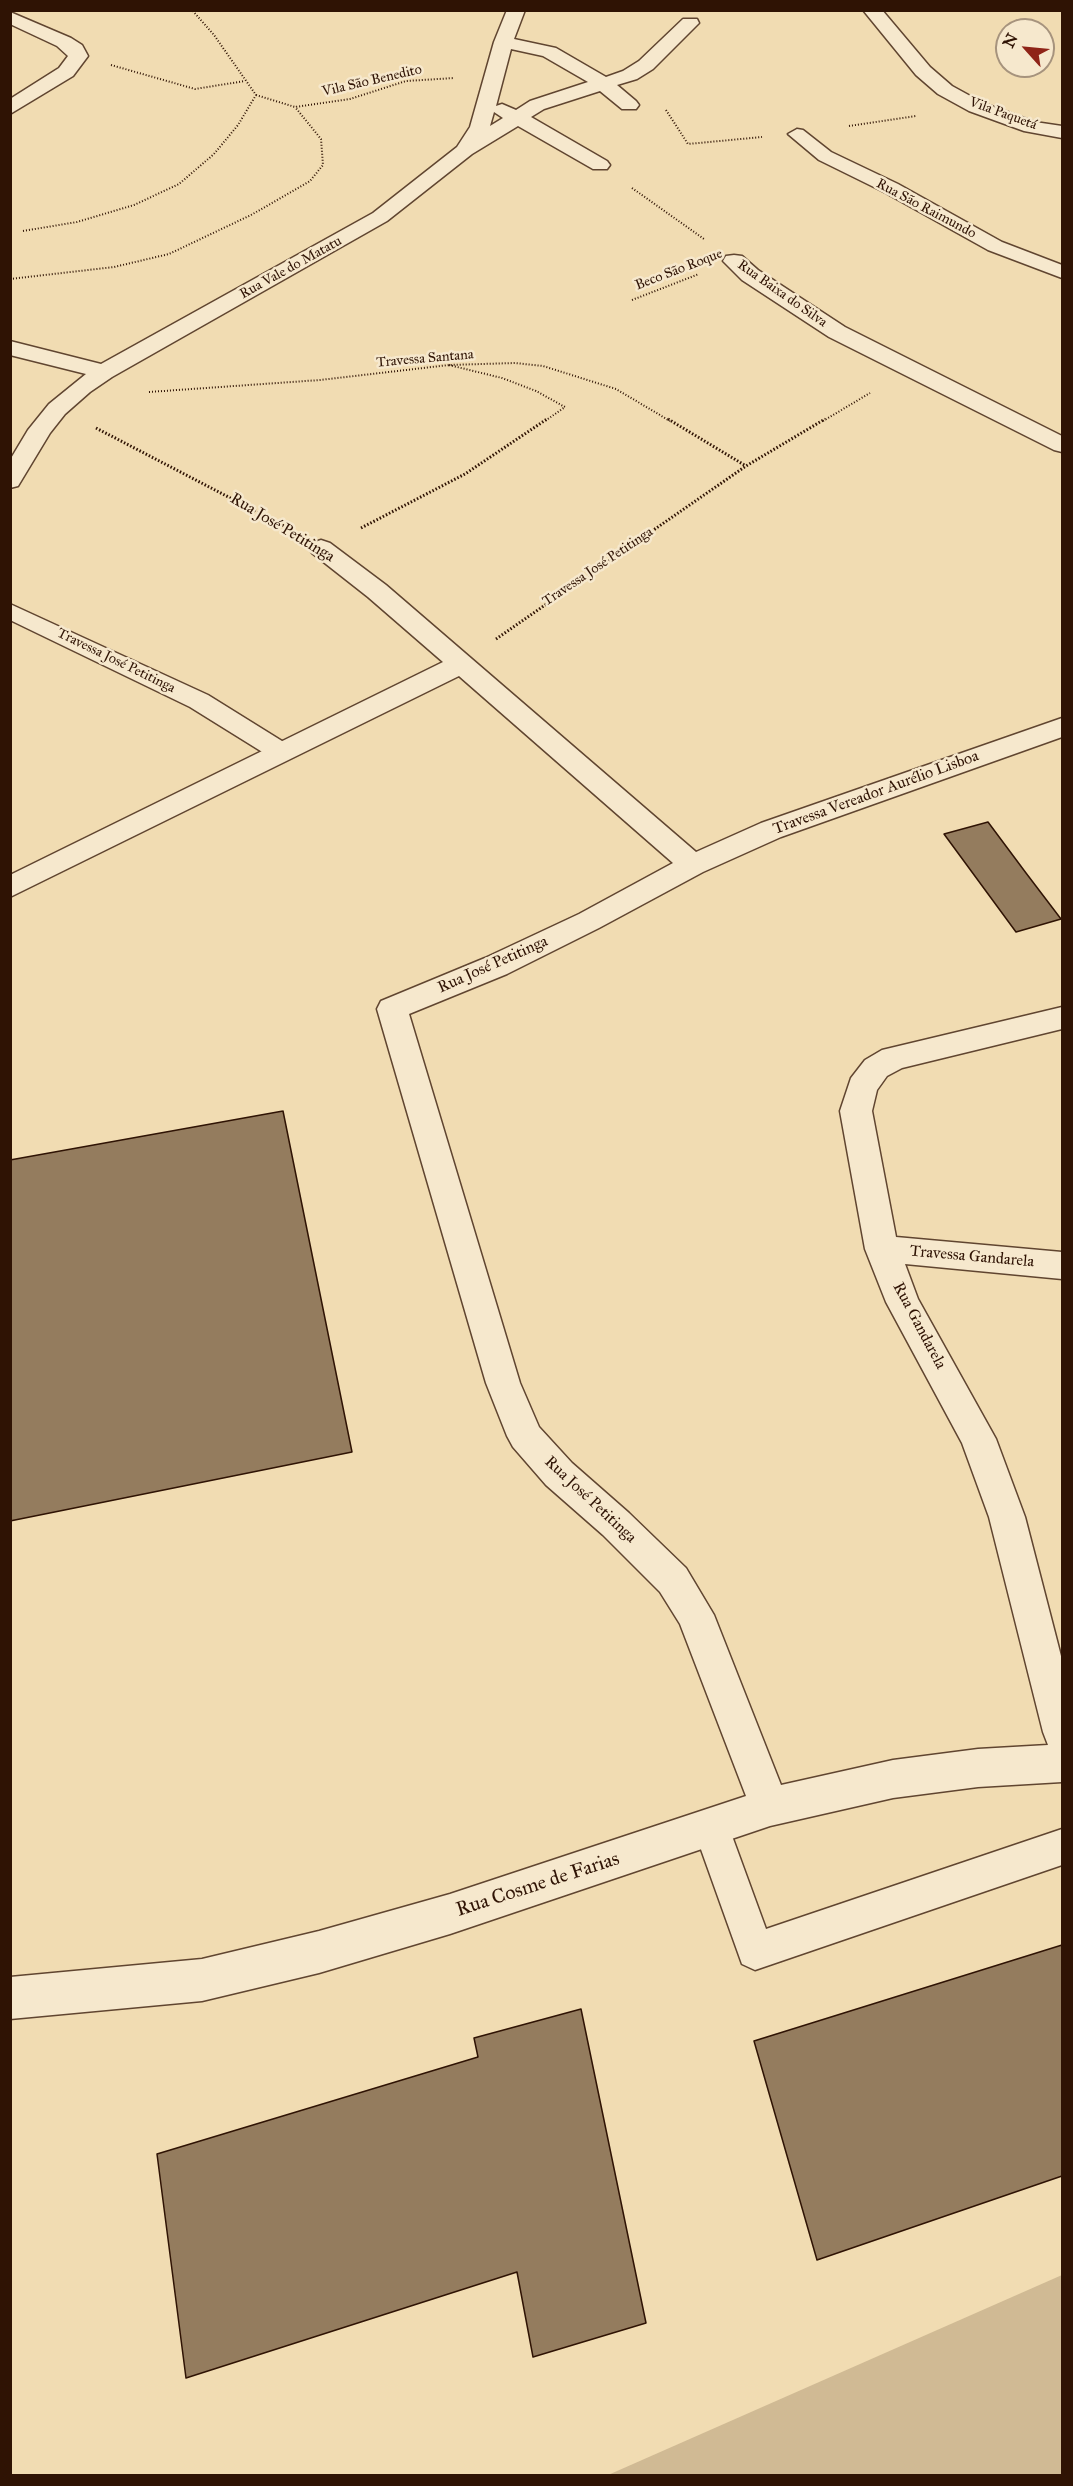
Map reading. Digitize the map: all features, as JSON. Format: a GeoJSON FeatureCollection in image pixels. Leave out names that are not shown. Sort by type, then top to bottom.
{"type":"FeatureCollection","features":[{"type":"Feature","properties":{"kind":"street","name":"Rua Vale do Matatu"},"geometry":{"type":"LineString","coordinates":[[10,481],[40,430],[57,409],[82,387],[104,372],[380,217],[464,151],[480,127],[503,42],[516,10]]}},
{"type":"Feature","properties":{"kind":"street","name":"Vila Paquetá"},"geometry":{"type":"LineString","coordinates":[[872,10],[923,71],[945,90],[976,107],[1031,127],[1062,132]]}},
{"type":"Feature","properties":{"kind":"street"},"geometry":{"type":"LineString","coordinates":[[10,17],[64,42],[75,49],[78,56],[66,72],[10,108]]}},
{"type":"Feature","properties":{"kind":"street"},"geometry":{"type":"LineString","coordinates":[[464,151],[537,105],[630,75],[646,65],[690,23]]}},
{"type":"Feature","properties":{"kind":"street"},"geometry":{"type":"LineString","coordinates":[[503,42],[549,52],[567,60],[604,84],[628,105]]}},
{"type":"Feature","properties":{"kind":"street"},"geometry":{"type":"LineString","coordinates":[[488,104],[518,117],[600,165]]}},
{"type":"Feature","properties":{"kind":"street","name":"Rua Baixa do Silva"},"geometry":{"type":"LineString","coordinates":[[734,261],[750,275],[828,326],[1062,445]]}},
{"type":"Feature","properties":{"kind":"street"},"geometry":{"type":"LineString","coordinates":[[10,348],[104,372]]}},
{"type":"Feature","properties":{"kind":"street","name":"Rua José Petitinga"},"geometry":{"type":"LineString","coordinates":[[321,548],[377,591],[693,866],[589,921],[496,966],[392,1009],[503,1383],[525,1436],[559,1474],[616,1524],[673,1580],[695,1615],[770,1807]]}},
{"type":"Feature","properties":{"kind":"street"},"geometry":{"type":"LineString","coordinates":[[10,888],[461,664]]}},
{"type":"Feature","properties":{"kind":"street","name":"Travessa Vereador Aurélio Lisboa"},"geometry":{"type":"LineString","coordinates":[[693,866],[771,830],[1062,727]]}},
{"type":"Feature","properties":{"kind":"street","name":"Rua Gandarela"},"geometry":{"type":"LineString","coordinates":[[1062,1018],[893,1058],[876,1068],[862,1086],[856,1111],[882,1250],[903,1302],[978,1439],[1007,1517],[1062,1732]]}},
{"type":"Feature","properties":{"kind":"street","name":"Travessa Gandarela"},"geometry":{"type":"LineString","coordinates":[[882,1250],[1062,1265]]}},
{"type":"Feature","properties":{"kind":"street","name":"Rua Cosme de Farias"},"geometry":{"type":"LineString","coordinates":[[10,1998],[202,1980],[319,1952],[450,1914],[770,1807],[893,1779],[978,1768],[1062,1764]]}},
{"type":"Feature","properties":{"kind":"lane","name":"Rua São Raimundo"},"geometry":{"type":"LineString","coordinates":[[797,134],[825,156],[891,189],[994,246],[1062,272]]}},
{"type":"Feature","properties":{"kind":"lane","name":"Travessa José Petitinga"},"geometry":{"type":"LineString","coordinates":[[10,611],[199,701],[281,752]]}},
{"type":"Feature","properties":{"kind":"lane"},"geometry":{"type":"LineString","coordinates":[[711,1827],[755,1951],[1062,1848]]}},
{"type":"Feature","properties":{"kind":"path"},"geometry":{"type":"LineString","coordinates":[[23,231],[77,222],[134,205],[179,184],[214,154],[238,125],[256,95],[214,35],[192,10]]}},
{"type":"Feature","properties":{"kind":"path"},"geometry":{"type":"LineString","coordinates":[[78,56],[195,88],[245,81]]}},
{"type":"Feature","properties":{"kind":"path","name":"Vila São Benedito"},"geometry":{"type":"LineString","coordinates":[[256,95],[295,107],[351,99],[406,81],[494,76]]}},
{"type":"Feature","properties":{"kind":"path"},"geometry":{"type":"LineString","coordinates":[[10,279],[114,267],[169,254],[251,215],[310,181],[323,165],[321,139],[295,107]]}},
{"type":"Feature","properties":{"kind":"path","name":"Rua Baixa do Silva"},"geometry":{"type":"LineString","coordinates":[[600,165],[734,261]]}},
{"type":"Feature","properties":{"kind":"path","name":"Beco São Roque"},"geometry":{"type":"LineString","coordinates":[[632,300],[734,261]]}},
{"type":"Feature","properties":{"kind":"path","name":"Travessa Santana"},"geometry":{"type":"LineString","coordinates":[[82,387],[126,393],[161,392],[320,380],[448,366],[515,363],[543,366],[579,375],[616,389],[650,407],[688,434],[746,465]]}},
{"type":"Feature","properties":{"kind":"path"},"geometry":{"type":"LineString","coordinates":[[321,548],[465,474],[565,407],[536,391],[501,378],[448,366]]}},
{"type":"Feature","properties":{"kind":"path","name":"Travessa José Petitinga"},"geometry":{"type":"LineString","coordinates":[[461,664],[746,465],[909,369]]}},
{"type":"Feature","properties":{"kind":"path","name":"Rua José Petitinga"},"geometry":{"type":"LineString","coordinates":[[57,409],[208,485],[321,548]]}},
{"type":"Feature","properties":{"kind":"shaded area"},"geometry":{"type":"Polygon","coordinates":[[[1062,2275],[1062,2475],[608,2475],[1062,2275]]]}},
{"type":"Feature","properties":{"kind":"building"},"geometry":{"type":"Polygon","coordinates":[[[988,822],[1061,919],[1016,932],[944,834],[988,822]]]}},
{"type":"Feature","properties":{"kind":"building"},"geometry":{"type":"Polygon","coordinates":[[[283,1111],[352,1452],[10,1521],[10,1160],[283,1111]]]}},
{"type":"Feature","properties":{"kind":"building"},"geometry":{"type":"Polygon","coordinates":[[[1062,1945],[1062,2176],[817,2260],[754,2041],[1062,1945]]]}},
{"type":"Feature","properties":{"kind":"building"},"geometry":{"type":"Polygon","coordinates":[[[581,2009],[646,2323],[533,2357],[517,2272],[186,2378],[157,2154],[478,2057],[474,2038],[581,2009]]]}}]}
